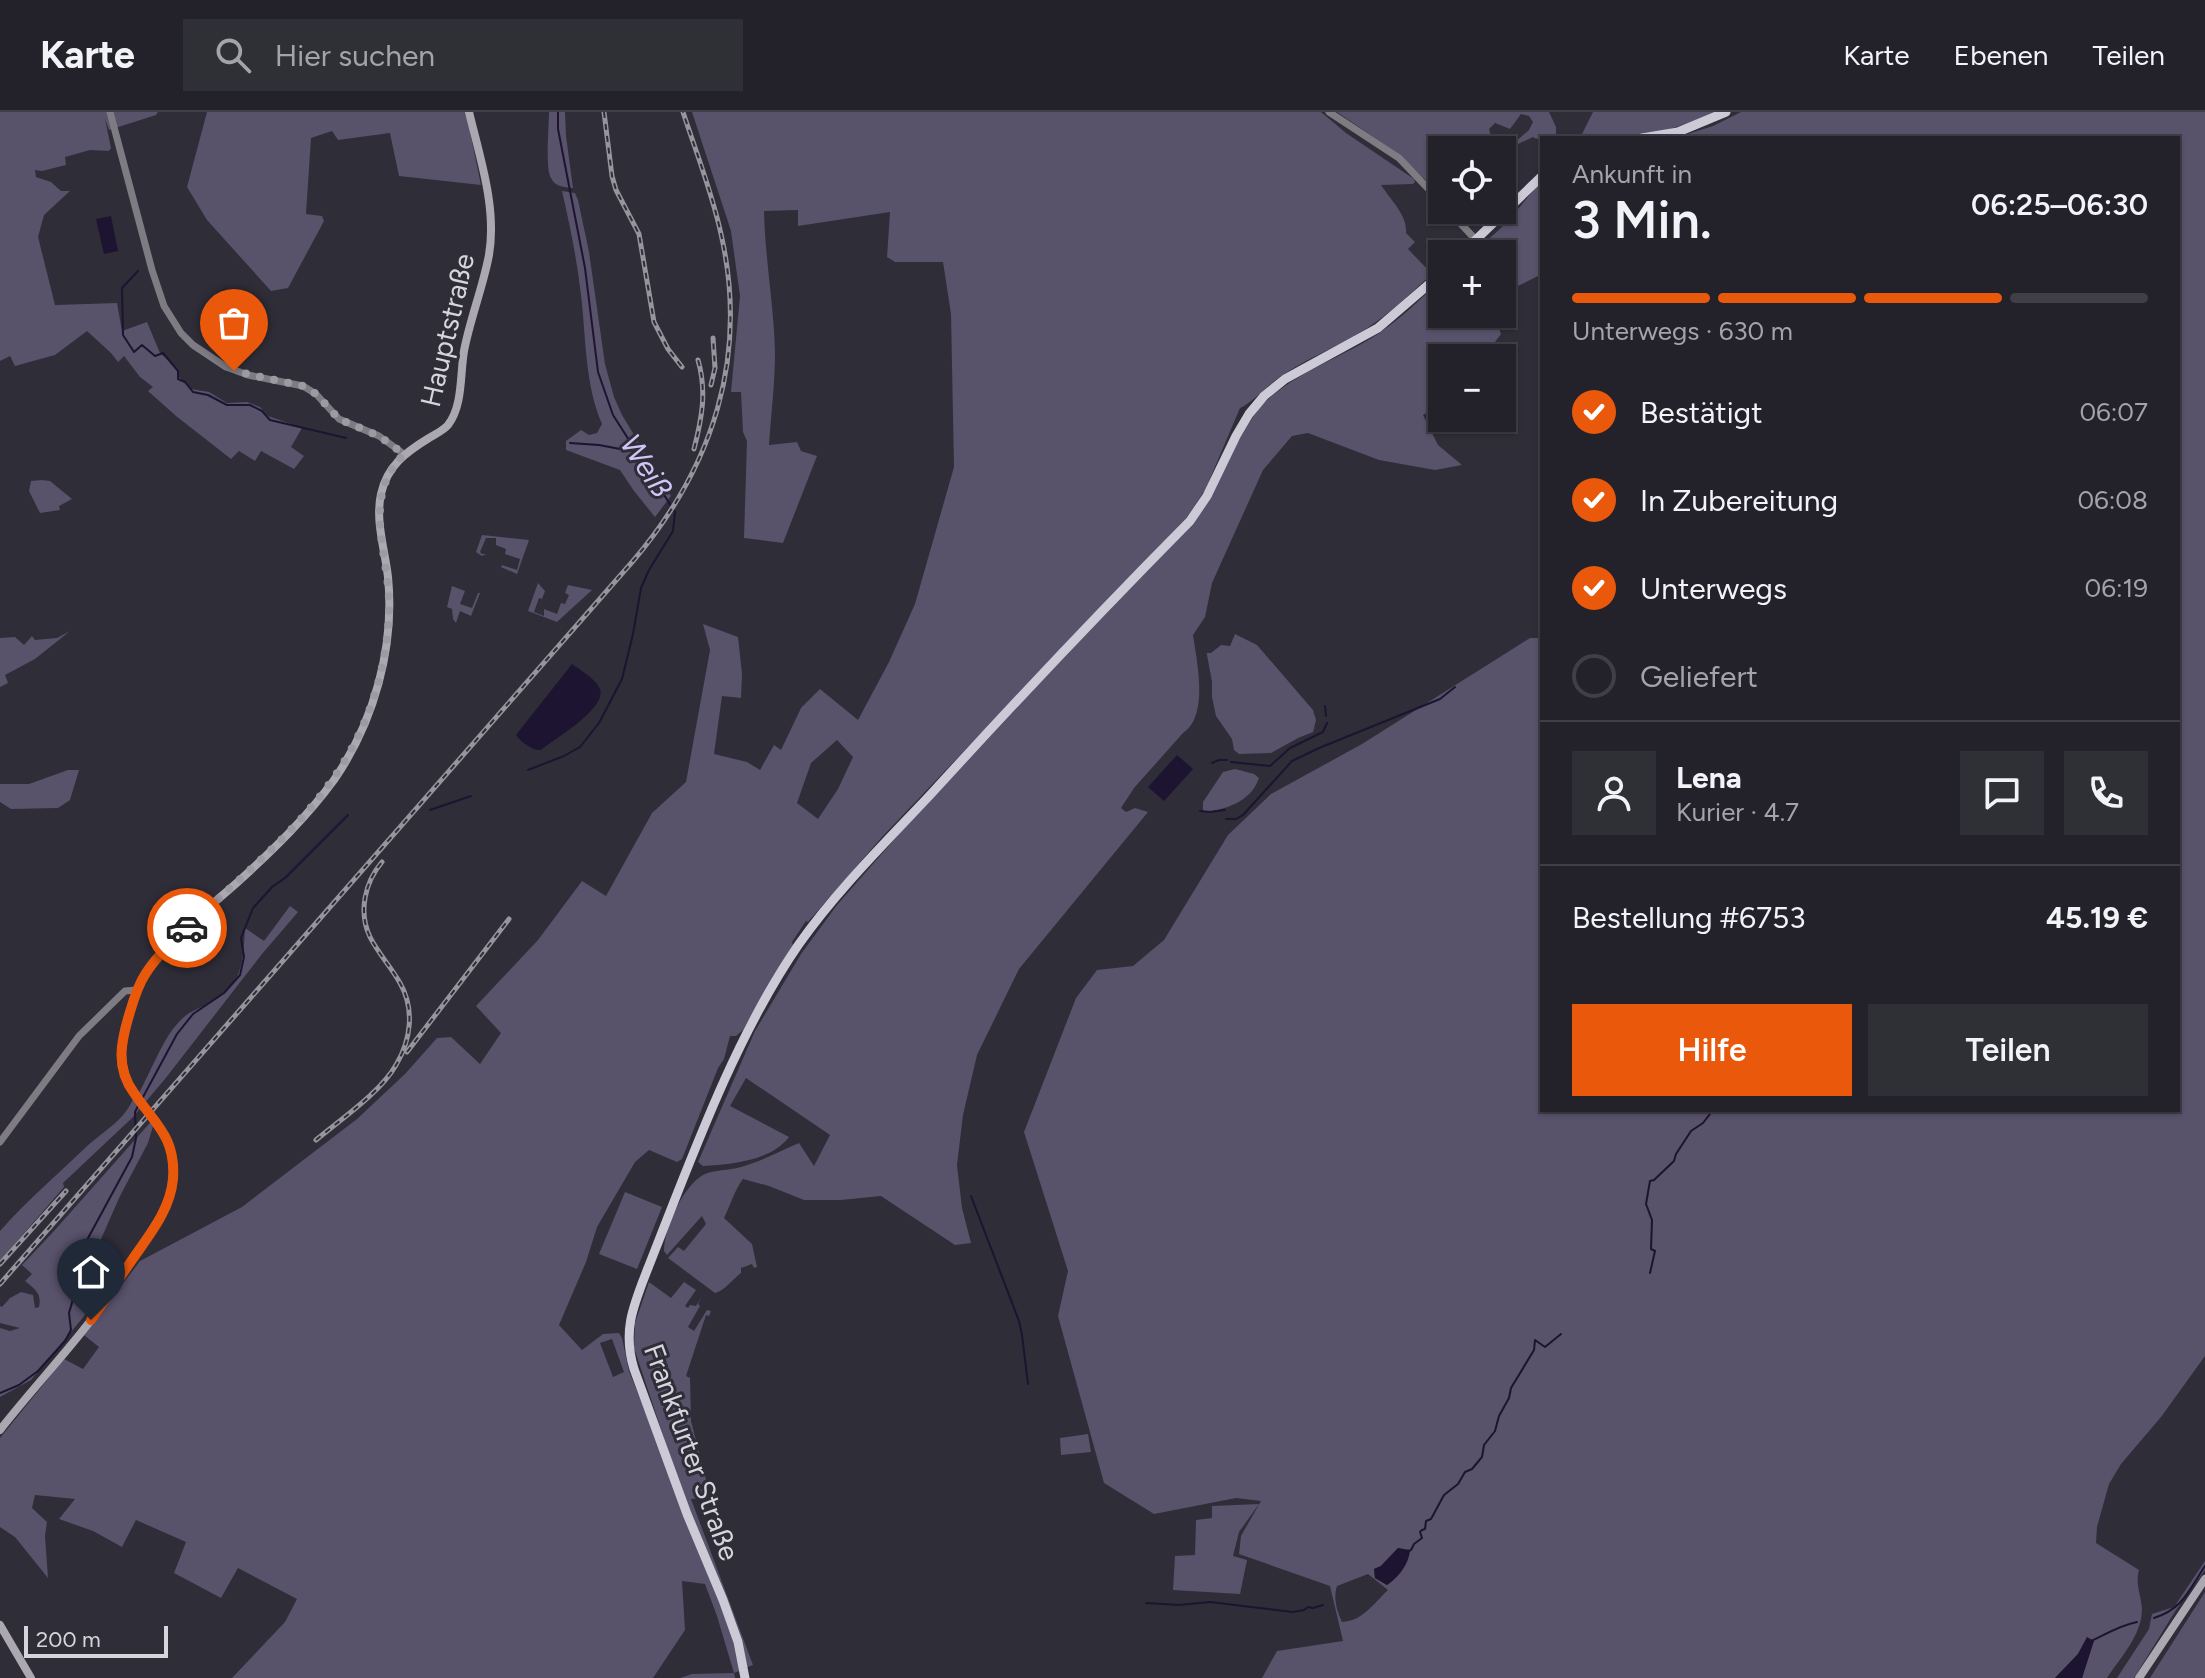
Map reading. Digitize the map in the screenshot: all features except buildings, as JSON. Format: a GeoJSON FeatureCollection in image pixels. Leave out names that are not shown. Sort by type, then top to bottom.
{"type":"FeatureCollection","features":[{"type":"Feature","properties":{"kind":"main road","name":"Hauptstraße"},"geometry":{"type":"LineString","coordinates":[[0,1430],[107,1297],[157,1223],[168,1201],[173,1180],[170,1150],[163,1129],[125,1076],[120,1054],[125,1028],[145,974],[164,949],[310,810],[354,745],[375,694],[388,639],[389,592],[379,520],[381,494],[389,473],[404,454],[450,422],[457,404],[465,346],[489,256],[490,209],[469,112]]}},
{"type":"Feature","properties":{"kind":"main road"},"geometry":{"type":"LineString","coordinates":[[1654,136],[1693,128],[1726,112]]}},
{"type":"Feature","properties":{"kind":"main road"},"geometry":{"type":"LineString","coordinates":[[1476,240],[1540,178]]}},
{"type":"Feature","properties":{"kind":"main road","name":"Frankfurter Straße"},"geometry":{"type":"LineString","coordinates":[[745,1678],[738,1642],[723,1600],[687,1514],[634,1369],[629,1349],[629,1322],[634,1302],[695,1153],[753,1023],[799,944],[839,893],[1005,713],[1190,521],[1207,496],[1241,426],[1264,396],[1285,379],[1378,328],[1428,285]]}},
{"type":"Feature","properties":{"kind":"main road"},"geometry":{"type":"LineString","coordinates":[[2139,1678],[2205,1579]]}},
{"type":"Feature","properties":{"kind":"main road"},"geometry":{"type":"LineString","coordinates":[[0,1625],[31,1678]]}},
{"type":"Feature","properties":{"kind":"street"},"geometry":{"type":"LineString","coordinates":[[110,112],[155,280],[164,306],[181,333],[226,367],[248,375],[303,386],[316,394],[339,419],[379,436],[404,454]]}},
{"type":"Feature","properties":{"kind":"street"},"geometry":{"type":"LineString","coordinates":[[1329,112],[1399,158],[1428,188]]}},
{"type":"Feature","properties":{"kind":"street"},"geometry":{"type":"LineString","coordinates":[[1461,224],[1476,240]]}},
{"type":"Feature","properties":{"kind":"street"},"geometry":{"type":"LineString","coordinates":[[0,1142],[79,1036],[122,994],[137,990]]}},
{"type":"Feature","properties":{"kind":"shaded area"},"geometry":{"type":"Polygon","coordinates":[[[0,112],[158,112],[109,130],[105,119],[109,151],[90,150],[65,157],[66,165],[35,170],[36,177],[51,182],[61,191],[70,191],[44,215],[38,237],[55,305],[117,303],[122,331],[147,322],[160,353],[178,369],[178,376],[191,389],[209,392],[227,403],[247,402],[260,407],[268,416],[302,428],[291,447],[304,456],[294,469],[261,451],[255,461],[239,451],[231,459],[148,391],[153,387],[140,377],[124,356],[118,362],[87,331],[55,355],[15,366],[10,356],[0,361],[0,112]]]}},
{"type":"Feature","properties":{"kind":"shaded area"},"geometry":{"type":"Polygon","coordinates":[[[207,112],[466,112],[481,185],[399,176],[390,133],[338,140],[332,131],[311,138],[306,214],[322,216],[324,221],[288,288],[271,291],[207,220],[187,187],[207,112]]]}},
{"type":"Feature","properties":{"kind":"shaded area"},"geometry":{"type":"Polygon","coordinates":[[[549,112],[565,112],[573,188],[557,185],[549,173],[549,112]]]}},
{"type":"Feature","properties":{"kind":"shaded area"},"geometry":{"type":"Polygon","coordinates":[[[692,112],[1321,112],[1346,133],[1414,179],[1413,184],[1381,185],[1401,214],[1406,233],[1415,242],[1408,249],[1428,270],[1428,278],[1376,322],[1284,374],[1240,408],[1206,488],[1189,515],[806,921],[743,1030],[736,1036],[730,1036],[724,1059],[682,1159],[677,1162],[649,1150],[635,1162],[597,1227],[559,1325],[582,1350],[603,1334],[619,1333],[622,1338],[629,1371],[721,1601],[742,1670],[734,1673],[705,1584],[682,1581],[685,1630],[653,1678],[232,1678],[285,1622],[297,1599],[238,1568],[221,1598],[174,1573],[186,1542],[136,1520],[122,1547],[93,1531],[59,1519],[75,1499],[35,1495],[32,1508],[47,1522],[48,1578],[15,1537],[0,1527],[0,1438],[64,1359],[83,1369],[99,1347],[84,1335],[140,1261],[242,1207],[357,1119],[405,1074],[437,1038],[451,1037],[480,1064],[501,1033],[476,1006],[538,940],[582,881],[606,896],[652,813],[686,782],[710,650],[703,624],[738,637],[742,674],[741,698],[722,696],[714,754],[747,762],[760,770],[774,745],[781,750],[801,708],[820,689],[858,720],[915,604],[954,467],[951,314],[943,262],[895,262],[887,257],[890,212],[798,226],[798,210],[764,211],[775,353],[769,445],[797,442],[801,451],[817,456],[783,543],[744,538],[747,441],[743,432],[741,392],[731,392],[740,296],[731,231],[692,112]],[[837,740],[811,763],[797,803],[818,819],[838,789],[853,757],[837,740]],[[612,1339],[600,1343],[613,1377],[624,1372],[612,1339]]]}},
{"type":"Feature","properties":{"kind":"shaded area"},"geometry":{"type":"Polygon","coordinates":[[[1337,112],[1549,112],[1556,135],[1540,136],[1540,139],[1533,137],[1516,145],[1533,122],[1529,116],[1521,114],[1510,129],[1495,123],[1489,129],[1491,136],[1428,136],[1428,182],[1397,153],[1337,112]]]}},
{"type":"Feature","properties":{"kind":"shaded area"},"geometry":{"type":"Polygon","coordinates":[[[1593,112],[1716,112],[1649,134],[1581,136],[1593,112]]]}},
{"type":"Feature","properties":{"kind":"shaded area"},"geometry":{"type":"Polygon","coordinates":[[[1741,112],[2205,112],[2205,1356],[2109,1484],[2097,1527],[2096,1543],[2139,1570],[2142,1609],[2130,1645],[2107,1678],[2082,1678],[2093,1641],[2087,1638],[2078,1654],[2055,1678],[1262,1678],[1277,1651],[1343,1641],[1330,1586],[1239,1554],[1241,1536],[1261,1501],[1236,1498],[1154,1514],[1104,1483],[1058,1316],[1068,1271],[1024,1132],[1076,998],[1097,970],[1133,966],[1164,940],[1228,835],[1271,794],[1362,744],[1530,638],[1540,638],[1540,1112],[2180,1112],[2180,136],[1681,136],[1713,126],[1741,112]],[[1398,1548],[1374,1569],[1375,1578],[1387,1585],[1395,1578],[1404,1551],[1398,1548]],[[1368,1574],[1337,1586],[1336,1604],[1342,1622],[1362,1615],[1388,1590],[1368,1574]]]}},
{"type":"Feature","properties":{"kind":"shaded area"},"geometry":{"type":"Polygon","coordinates":[[[1540,185],[1540,275],[1516,287],[1516,240],[1486,240],[1505,224],[1516,224],[1517,211],[1540,185]]]}},
{"type":"Feature","properties":{"kind":"shaded area"},"geometry":{"type":"Polygon","coordinates":[[[562,191],[575,193],[578,200],[589,252],[605,364],[614,397],[671,496],[655,517],[620,470],[566,450],[566,441],[581,430],[589,435],[597,433],[602,424],[589,377],[581,295],[562,191]]]}},
{"type":"Feature","properties":{"kind":"shaded area"},"geometry":{"type":"Polygon","coordinates":[[[111,216],[118,251],[104,254],[96,219],[111,216]]]}},
{"type":"Feature","properties":{"kind":"shaded area"},"geometry":{"type":"Polygon","coordinates":[[[1428,292],[1428,328],[1499,328],[1501,334],[1494,344],[1428,344],[1428,412],[1423,415],[1428,432],[1432,432],[1438,445],[1462,465],[1435,470],[1379,460],[1308,433],[1292,436],[1263,470],[1212,583],[1205,617],[1193,635],[1199,702],[1191,725],[1134,788],[1121,808],[1126,812],[1135,808],[1148,812],[1019,969],[977,1055],[963,1115],[957,1165],[962,1208],[971,1243],[955,1245],[881,1196],[804,1200],[743,1179],[724,1218],[752,1244],[757,1267],[754,1268],[752,1264],[741,1268],[741,1273],[715,1293],[668,1258],[678,1247],[684,1251],[706,1224],[702,1216],[667,1255],[664,1251],[667,1231],[688,1188],[703,1175],[755,1162],[799,1143],[814,1166],[830,1135],[746,1078],[730,1106],[789,1137],[772,1151],[750,1160],[703,1166],[698,1162],[755,1031],[801,954],[837,905],[907,825],[1181,533],[1258,409],[1283,387],[1380,333],[1428,292]]]}},
{"type":"Feature","properties":{"kind":"shaded area"},"geometry":{"type":"Polygon","coordinates":[[[31,481],[50,481],[72,499],[59,506],[60,510],[40,513],[29,491],[31,481]]]}},
{"type":"Feature","properties":{"kind":"shaded area"},"geometry":{"type":"Polygon","coordinates":[[[482,535],[529,540],[517,574],[501,567],[517,570],[520,559],[505,554],[506,549],[496,545],[496,538],[486,538],[480,552],[486,554],[482,556],[476,552],[482,535]]]}},
{"type":"Feature","properties":{"kind":"shaded area"},"geometry":{"type":"Polygon","coordinates":[[[538,583],[545,591],[534,612],[544,616],[544,609],[557,614],[561,603],[565,604],[569,595],[565,593],[568,585],[592,590],[557,622],[528,611],[538,583]]]}},
{"type":"Feature","properties":{"kind":"shaded area"},"geometry":{"type":"Polygon","coordinates":[[[452,586],[465,591],[460,604],[472,608],[480,593],[471,616],[460,611],[456,623],[452,609],[447,607],[452,586]]]}},
{"type":"Feature","properties":{"kind":"shaded area"},"geometry":{"type":"Polygon","coordinates":[[[70,631],[35,659],[5,675],[8,683],[0,687],[0,638],[15,637],[24,645],[32,636],[35,640],[57,638],[70,631]]]}},
{"type":"Feature","properties":{"kind":"shaded area"},"geometry":{"type":"Polygon","coordinates":[[[1235,634],[1257,645],[1313,710],[1316,720],[1313,732],[1271,753],[1239,754],[1234,750],[1232,739],[1216,716],[1207,653],[1221,645],[1230,646],[1235,634]]]}},
{"type":"Feature","properties":{"kind":"shaded area"},"geometry":{"type":"Polygon","coordinates":[[[572,664],[595,682],[600,689],[600,697],[588,714],[567,731],[541,750],[531,748],[516,735],[572,664]]]}},
{"type":"Feature","properties":{"kind":"shaded area"},"geometry":{"type":"Polygon","coordinates":[[[1177,755],[1193,769],[1164,801],[1148,787],[1177,755]]]}},
{"type":"Feature","properties":{"kind":"shaded area"},"geometry":{"type":"Polygon","coordinates":[[[1235,769],[1259,778],[1250,793],[1236,803],[1203,812],[1203,802],[1223,772],[1235,769]]]}},
{"type":"Feature","properties":{"kind":"shaded area"},"geometry":{"type":"Polygon","coordinates":[[[68,770],[79,770],[70,800],[58,808],[11,809],[0,802],[0,784],[29,784],[68,770]]]}},
{"type":"Feature","properties":{"kind":"shaded area"},"geometry":{"type":"Polygon","coordinates":[[[290,906],[298,912],[165,1079],[132,1118],[63,1183],[64,1187],[0,1261],[0,1231],[42,1188],[124,1114],[137,1097],[167,1037],[181,1019],[221,996],[235,980],[242,962],[245,928],[264,941],[290,906]]]}},
{"type":"Feature","properties":{"kind":"shaded area"},"geometry":{"type":"Polygon","coordinates":[[[156,1116],[148,1143],[120,1196],[83,1280],[77,1301],[90,1309],[31,1380],[0,1397],[0,1328],[10,1331],[20,1328],[0,1323],[0,1306],[21,1292],[33,1295],[35,1308],[39,1307],[40,1302],[35,1289],[25,1281],[32,1274],[22,1265],[156,1116]]]}},
{"type":"Feature","properties":{"kind":"shaded area"},"geometry":{"type":"Polygon","coordinates":[[[625,1192],[662,1207],[637,1269],[599,1254],[625,1192]]]}},
{"type":"Feature","properties":{"kind":"shaded area"},"geometry":{"type":"Polygon","coordinates":[[[649,1282],[671,1298],[684,1282],[696,1290],[685,1306],[688,1308],[690,1305],[696,1306],[702,1296],[688,1327],[694,1331],[707,1310],[711,1311],[709,1316],[706,1315],[686,1376],[690,1378],[691,1421],[709,1491],[703,1498],[691,1499],[753,1665],[745,1668],[634,1348],[635,1323],[649,1282]]]}},
{"type":"Feature","properties":{"kind":"shaded area"},"geometry":{"type":"Polygon","coordinates":[[[1088,1434],[1091,1452],[1061,1455],[1060,1438],[1088,1434]]]}},
{"type":"Feature","properties":{"kind":"shaded area"},"geometry":{"type":"Polygon","coordinates":[[[1259,1504],[1239,1532],[1233,1556],[1247,1560],[1240,1594],[1173,1590],[1175,1556],[1195,1555],[1196,1520],[1212,1518],[1212,1506],[1259,1504]]]}},
{"type":"Feature","properties":{"kind":"shaded area"},"geometry":{"type":"Polygon","coordinates":[[[1398,1548],[1410,1550],[1408,1560],[1387,1585],[1375,1578],[1374,1569],[1398,1548]]]}},
{"type":"Feature","properties":{"kind":"shaded area"},"geometry":{"type":"Polygon","coordinates":[[[2205,1561],[2205,1570],[2134,1678],[2117,1678],[2149,1629],[2152,1614],[2174,1607],[2205,1561]]]}},
{"type":"Feature","properties":{"kind":"shaded area"},"geometry":{"type":"Polygon","coordinates":[[[2205,1592],[2205,1678],[2150,1678],[2205,1592]]]}},
{"type":"Feature","properties":{"kind":"shaded area"},"geometry":{"type":"Polygon","coordinates":[[[2087,1637],[2094,1641],[2082,1678],[2055,1678],[2078,1654],[2087,1637]]]}},
{"type":"Feature","properties":{"kind":"shaded area"},"geometry":{"type":"Polygon","coordinates":[[[734,1673],[735,1678],[680,1678],[692,1674],[734,1673]]]}},
{"type":"Feature","properties":{"kind":"waterway","name":"Weiß"},"geometry":{"type":"LineString","coordinates":[[528,770],[580,747],[599,723],[622,679],[641,588],[673,531],[675,512],[613,415],[598,372],[585,268],[558,129],[558,112]]}},
{"type":"Feature","properties":{"kind":"waterway"},"geometry":{"type":"LineString","coordinates":[[138,271],[122,288],[123,335],[134,352],[142,345],[155,356],[163,353],[178,371],[178,379],[193,392],[208,395],[227,405],[250,405],[270,420],[346,438]]}},
{"type":"Feature","properties":{"kind":"waterway"},"geometry":{"type":"LineString","coordinates":[[570,443],[636,452]]}},
{"type":"Feature","properties":{"kind":"waterway"},"geometry":{"type":"LineString","coordinates":[[1226,819],[1243,815],[1292,761],[1440,699],[1455,687]]}},
{"type":"Feature","properties":{"kind":"waterway"},"geometry":{"type":"LineString","coordinates":[[1325,706],[1326,716]]}},
{"type":"Feature","properties":{"kind":"waterway"},"geometry":{"type":"LineString","coordinates":[[1231,762],[1270,766],[1290,748],[1323,732],[1327,723]]}},
{"type":"Feature","properties":{"kind":"waterway"},"geometry":{"type":"LineString","coordinates":[[1212,763],[1227,760]]}},
{"type":"Feature","properties":{"kind":"waterway","name":"Weiß"},"geometry":{"type":"LineString","coordinates":[[430,810],[471,796]]}},
{"type":"Feature","properties":{"kind":"waterway"},"geometry":{"type":"LineString","coordinates":[[1200,811],[1225,810]]}},
{"type":"Feature","properties":{"kind":"waterway","name":"Weiß"},"geometry":{"type":"LineString","coordinates":[[143,1097],[177,1034],[193,1014],[224,993],[240,975],[244,957],[241,938],[253,908],[348,815]]}},
{"type":"Feature","properties":{"kind":"waterway","name":"Weiß"},"geometry":{"type":"LineString","coordinates":[[0,1393],[19,1385],[38,1371],[71,1330],[69,1313],[87,1240],[132,1157],[138,1106]]}},
{"type":"Feature","properties":{"kind":"waterway"},"geometry":{"type":"LineString","coordinates":[[1650,1273],[1655,1251],[1651,1249],[1652,1220],[1646,1204],[1650,1181],[1674,1161],[1691,1131],[1711,1112]]}},
{"type":"Feature","properties":{"kind":"waterway"},"geometry":{"type":"LineString","coordinates":[[971,1196],[1019,1321],[1028,1384]]}},
{"type":"Feature","properties":{"kind":"waterway"},"geometry":{"type":"LineString","coordinates":[[1406,1552],[1422,1538],[1420,1532],[1425,1529],[1426,1521],[1431,1519],[1444,1495],[1482,1457],[1484,1445],[1495,1431],[1511,1388],[1534,1350],[1535,1340],[1545,1347],[1561,1334]]}},
{"type":"Feature","properties":{"kind":"waterway"},"geometry":{"type":"LineString","coordinates":[[2154,1618],[2179,1604],[2205,1566]]}},
{"type":"Feature","properties":{"kind":"waterway"},"geometry":{"type":"LineString","coordinates":[[1146,1603],[1179,1605],[1210,1602],[1293,1612],[1323,1605]]}},
{"type":"Feature","properties":{"kind":"waterway"},"geometry":{"type":"LineString","coordinates":[[2091,1641],[2137,1622]]}},
{"type":"Feature","properties":{"kind":"railway"},"geometry":{"type":"LineString","coordinates":[[604,112],[612,176],[639,234],[654,322],[682,367]]}},
{"type":"Feature","properties":{"kind":"railway"},"geometry":{"type":"LineString","coordinates":[[0,1284],[633,561],[684,488],[718,408],[727,367],[730,324],[729,280],[721,234],[683,112]]}},
{"type":"Feature","properties":{"kind":"railway"},"geometry":{"type":"LineString","coordinates":[[711,385],[715,368],[713,338]]}},
{"type":"Feature","properties":{"kind":"railway"},"geometry":{"type":"LineString","coordinates":[[694,449],[702,404],[698,360]]}},
{"type":"Feature","properties":{"kind":"railway"},"geometry":{"type":"LineString","coordinates":[[316,1140],[381,1085],[396,1065],[408,1035],[409,1014],[405,993],[370,937],[364,918],[368,888],[382,862]]}},
{"type":"Feature","properties":{"kind":"railway"},"geometry":{"type":"LineString","coordinates":[[407,1052],[509,919]]}},
{"type":"Feature","properties":{"kind":"railway"},"geometry":{"type":"LineString","coordinates":[[0,1264],[66,1191]]}},
{"type":"Feature","properties":{"kind":"way so far"},"geometry":{"type":"LineString","coordinates":[[187,928],[310,810],[354,745],[375,694],[388,639],[388,576],[379,520],[381,494],[389,473],[404,454],[379,436],[334,416],[316,394],[303,386],[234,371]]}},
{"type":"Feature","properties":{"kind":"route"},"geometry":{"type":"LineString","coordinates":[[91,1320],[163,1214],[171,1191],[173,1166],[167,1139],[156,1119],[133,1092],[122,1067],[121,1048],[141,981],[164,949],[187,928]]}}]}
